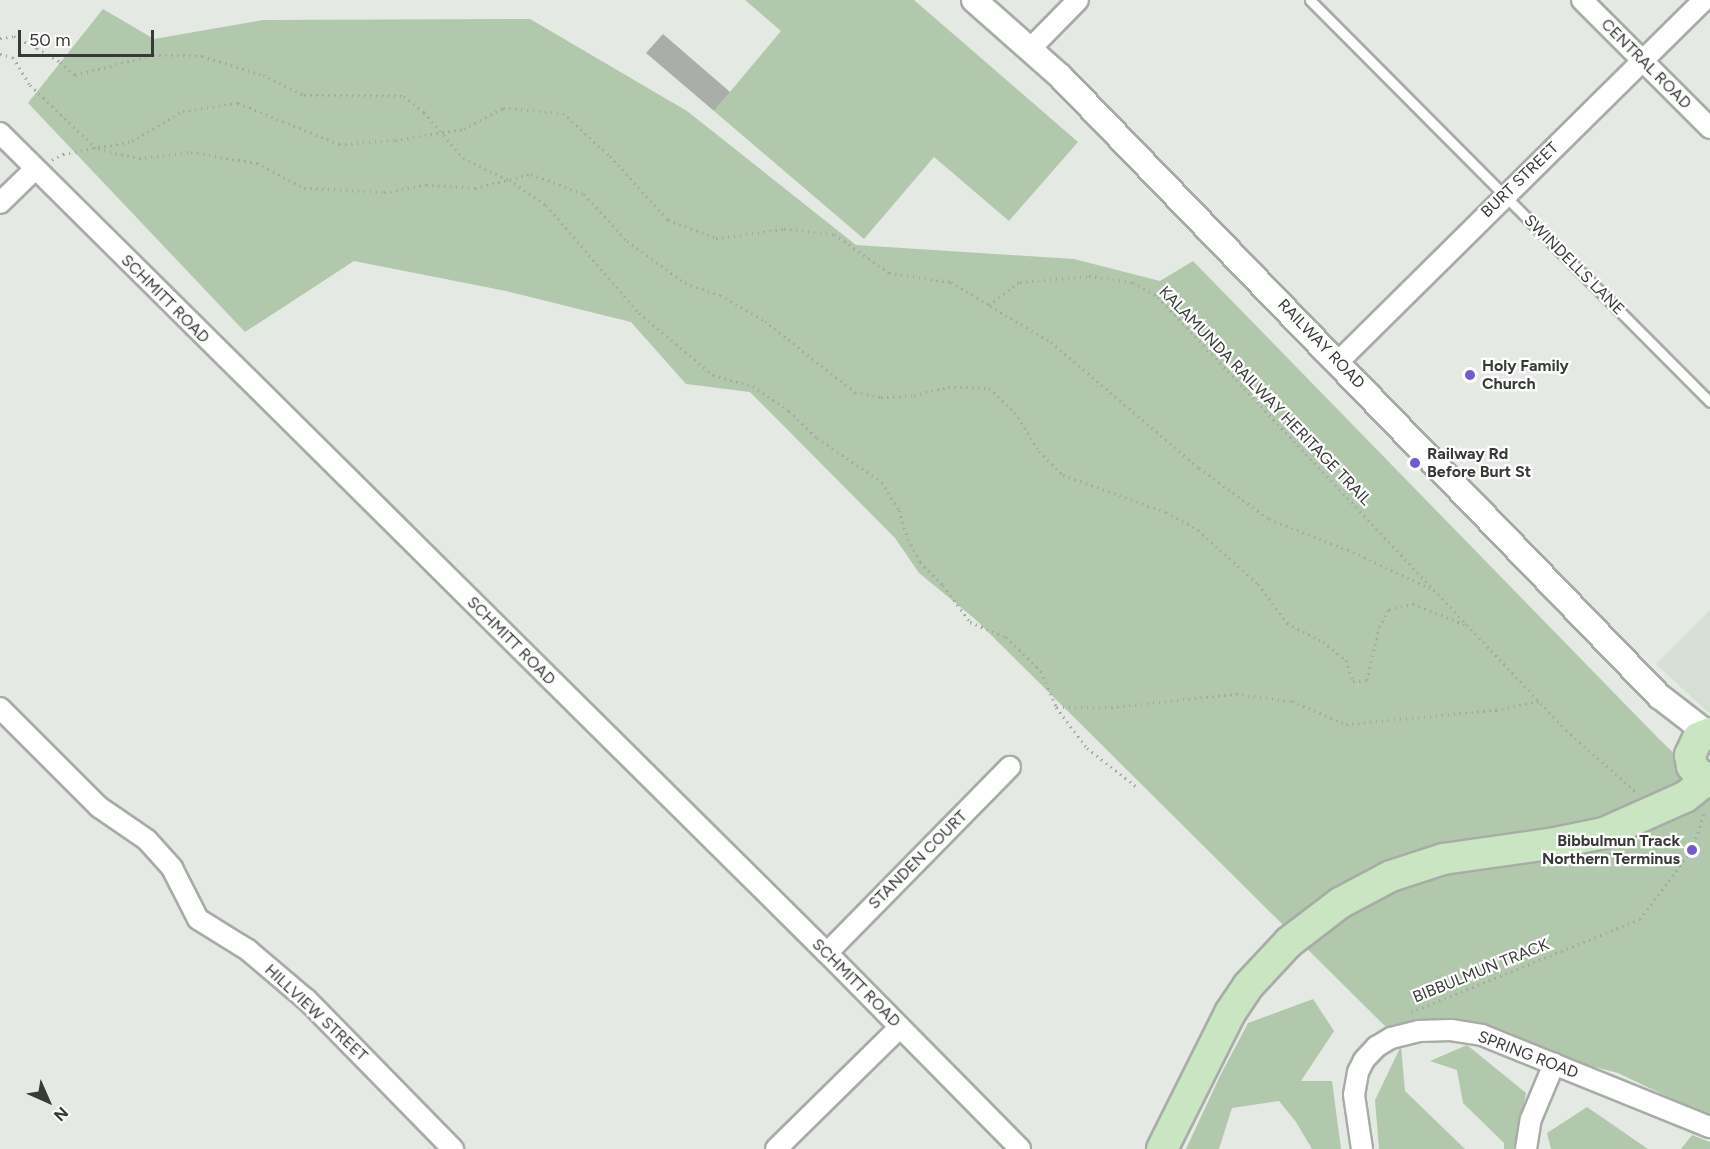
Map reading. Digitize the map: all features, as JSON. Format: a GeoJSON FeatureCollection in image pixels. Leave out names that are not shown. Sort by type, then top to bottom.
{"type":"FeatureCollection","features":[{"type":"Feature","properties":{"kind":"main road"},"geometry":{"type":"LineString","coordinates":[[1162,1149],[1230,1013],[1248,986],[1289,942],[1331,909],[1363,890],[1413,868],[1443,860],[1578,840],[1620,827],[1708,787],[1692,766],[1700,742]]}},
{"type":"Feature","properties":{"kind":"main road"},"geometry":{"type":"LineString","coordinates":[[1654,810],[1700,742]]}},
{"type":"Feature","properties":{"kind":"street","name":"RAILWAY ROAD"},"geometry":{"type":"LineString","coordinates":[[974,0],[1031,48],[1338,362],[1659,696],[1700,742]]}},
{"type":"Feature","properties":{"kind":"street"},"geometry":{"type":"LineString","coordinates":[[1031,48],[1078,0]]}},
{"type":"Feature","properties":{"kind":"street","name":"CENTRAL ROAD"},"geometry":{"type":"LineString","coordinates":[[1582,0],[1710,128]]}},
{"type":"Feature","properties":{"kind":"street","name":"BURT STREET"},"geometry":{"type":"LineString","coordinates":[[1338,362],[1504,195],[1704,0]]}},
{"type":"Feature","properties":{"kind":"street","name":"SCHMITT ROAD"},"geometry":{"type":"LineString","coordinates":[[0,133],[827,953],[1020,1149]]}},
{"type":"Feature","properties":{"kind":"street"},"geometry":{"type":"LineString","coordinates":[[0,203],[35,169]]}},
{"type":"Feature","properties":{"kind":"street","name":"HILLVIEW STREET"},"geometry":{"type":"LineString","coordinates":[[0,708],[99,807],[147,840],[172,868],[198,919],[248,950],[307,1000],[453,1149]]}},
{"type":"Feature","properties":{"kind":"street","name":"STANDEN COURT"},"geometry":{"type":"LineString","coordinates":[[827,953],[1010,768]]}},
{"type":"Feature","properties":{"kind":"street"},"geometry":{"type":"LineString","coordinates":[[777,1149],[899,1028]]}},
{"type":"Feature","properties":{"kind":"street","name":"SPRING ROAD"},"geometry":{"type":"LineString","coordinates":[[1362,1149],[1354,1095],[1358,1072],[1364,1060],[1376,1047],[1391,1038],[1419,1031],[1450,1030],[1482,1035],[1710,1127]]}},
{"type":"Feature","properties":{"kind":"street"},"geometry":{"type":"LineString","coordinates":[[1526,1149],[1531,1119],[1554,1064]]}},
{"type":"Feature","properties":{"kind":"lane","name":"SWINDELLS LANE"},"geometry":{"type":"LineString","coordinates":[[1310,0],[1710,402]]}},
{"type":"Feature","properties":{"kind":"path"},"geometry":{"type":"LineString","coordinates":[[0,38],[14,36],[60,62],[75,75],[153,55],[202,56],[263,75],[304,95],[404,96],[442,132],[463,158],[509,180],[546,205],[639,313],[712,375],[753,386],[789,411],[817,438],[882,482],[899,510],[908,539],[920,562],[943,585],[970,622],[1006,637],[1041,671],[1056,707],[1087,748],[1137,787]]}},
{"type":"Feature","properties":{"kind":"path"},"geometry":{"type":"LineString","coordinates":[[0,54],[13,57],[30,85],[96,148]]}},
{"type":"Feature","properties":{"kind":"path","name":"KALAMUNDA RAILWAY HERITAGE TRAIL"},"geometry":{"type":"LineString","coordinates":[[35,169],[63,154],[132,141],[183,111],[238,104],[339,144],[395,140],[464,129],[503,108],[563,113],[610,156],[668,220],[716,238],[784,229],[834,234],[888,273],[951,282],[1051,342],[1199,468],[1269,519],[1353,552],[1432,588]]}},
{"type":"Feature","properties":{"kind":"path","name":"KALAMUNDA RAILWAY HERITAGE TRAIL"},"geometry":{"type":"LineString","coordinates":[[96,148],[139,158],[191,152],[257,163],[304,188],[384,192],[426,185],[475,188],[531,174],[584,194],[627,241],[685,283],[720,295],[765,321],[855,392],[880,397],[914,395],[948,387],[989,387],[1015,412],[1039,451],[1064,475],[1166,512],[1198,530],[1258,584],[1287,623],[1323,642],[1346,660],[1353,681],[1367,680],[1379,627],[1389,609],[1413,604],[1468,626]]}},
{"type":"Feature","properties":{"kind":"path","name":"KALAMUNDA RAILWAY HERITAGE TRAIL"},"geometry":{"type":"LineString","coordinates":[[989,305],[1020,282],[1089,276],[1133,282],[1158,297],[1566,730],[1654,810]]}},
{"type":"Feature","properties":{"kind":"path"},"geometry":{"type":"LineString","coordinates":[[1056,707],[1111,707],[1236,694],[1292,701],[1346,724],[1496,710],[1540,701]]}},
{"type":"Feature","properties":{"kind":"path","name":"BIBBULMUN TRACK"},"geometry":{"type":"LineString","coordinates":[[1409,1013],[1640,920],[1692,850],[1703,822],[1708,787]]}},
{"type":"Feature","properties":{"kind":"shaded area"},"geometry":{"type":"Polygon","coordinates":[[[1710,610],[1710,714],[1656,664],[1710,610]]]}},
{"type":"Feature","properties":{"kind":"green space"},"geometry":{"type":"Polygon","coordinates":[[[745,0],[914,0],[1078,142],[1009,221],[934,157],[864,239],[714,111],[781,31],[745,0]]]}},
{"type":"Feature","properties":{"kind":"green space"},"geometry":{"type":"Polygon","coordinates":[[[103,9],[154,39],[263,20],[530,19],[687,111],[856,245],[1074,259],[1160,281],[1193,261],[1658,738],[1710,788],[1710,1117],[1618,1073],[1555,1057],[1462,1022],[1397,1038],[975,619],[919,573],[895,538],[750,392],[686,384],[631,322],[506,291],[354,261],[245,332],[28,103],[103,9]]]}},
{"type":"Feature","properties":{"kind":"green space"},"geometry":{"type":"Polygon","coordinates":[[[1313,999],[1334,1031],[1301,1081],[1332,1081],[1341,1149],[1312,1149],[1296,1122],[1279,1101],[1232,1108],[1219,1149],[1186,1149],[1248,1023],[1313,999]]]}},
{"type":"Feature","properties":{"kind":"green space"},"geometry":{"type":"Polygon","coordinates":[[[1467,1045],[1526,1093],[1516,1149],[1504,1149],[1504,1143],[1463,1103],[1457,1070],[1430,1061],[1467,1045]]]}},
{"type":"Feature","properties":{"kind":"green space"},"geometry":{"type":"Polygon","coordinates":[[[1401,1046],[1405,1091],[1465,1149],[1379,1149],[1375,1100],[1401,1046]]]}},
{"type":"Feature","properties":{"kind":"green space"},"geometry":{"type":"Polygon","coordinates":[[[1587,1107],[1648,1149],[1551,1149],[1547,1133],[1587,1107]]]}},
{"type":"Feature","properties":{"kind":"green space"},"geometry":{"type":"Polygon","coordinates":[[[1692,1135],[1710,1142],[1710,1149],[1681,1149],[1692,1135]]]}},
{"type":"Feature","properties":{"kind":"building"},"geometry":{"type":"Polygon","coordinates":[[[663,34],[730,92],[714,111],[646,53],[663,34]]]}},
{"type":"Feature","properties":{"kind":"place","name":"Holy Family Church"},"geometry":{"type":"Point","coordinates":[1470,375]}},
{"type":"Feature","properties":{"kind":"place","name":"Railway Rd Before Burt St"},"geometry":{"type":"Point","coordinates":[1415,463]}},
{"type":"Feature","properties":{"kind":"place","name":"Bibbulmun Track Northern Terminus"},"geometry":{"type":"Point","coordinates":[1692,850]}}]}
